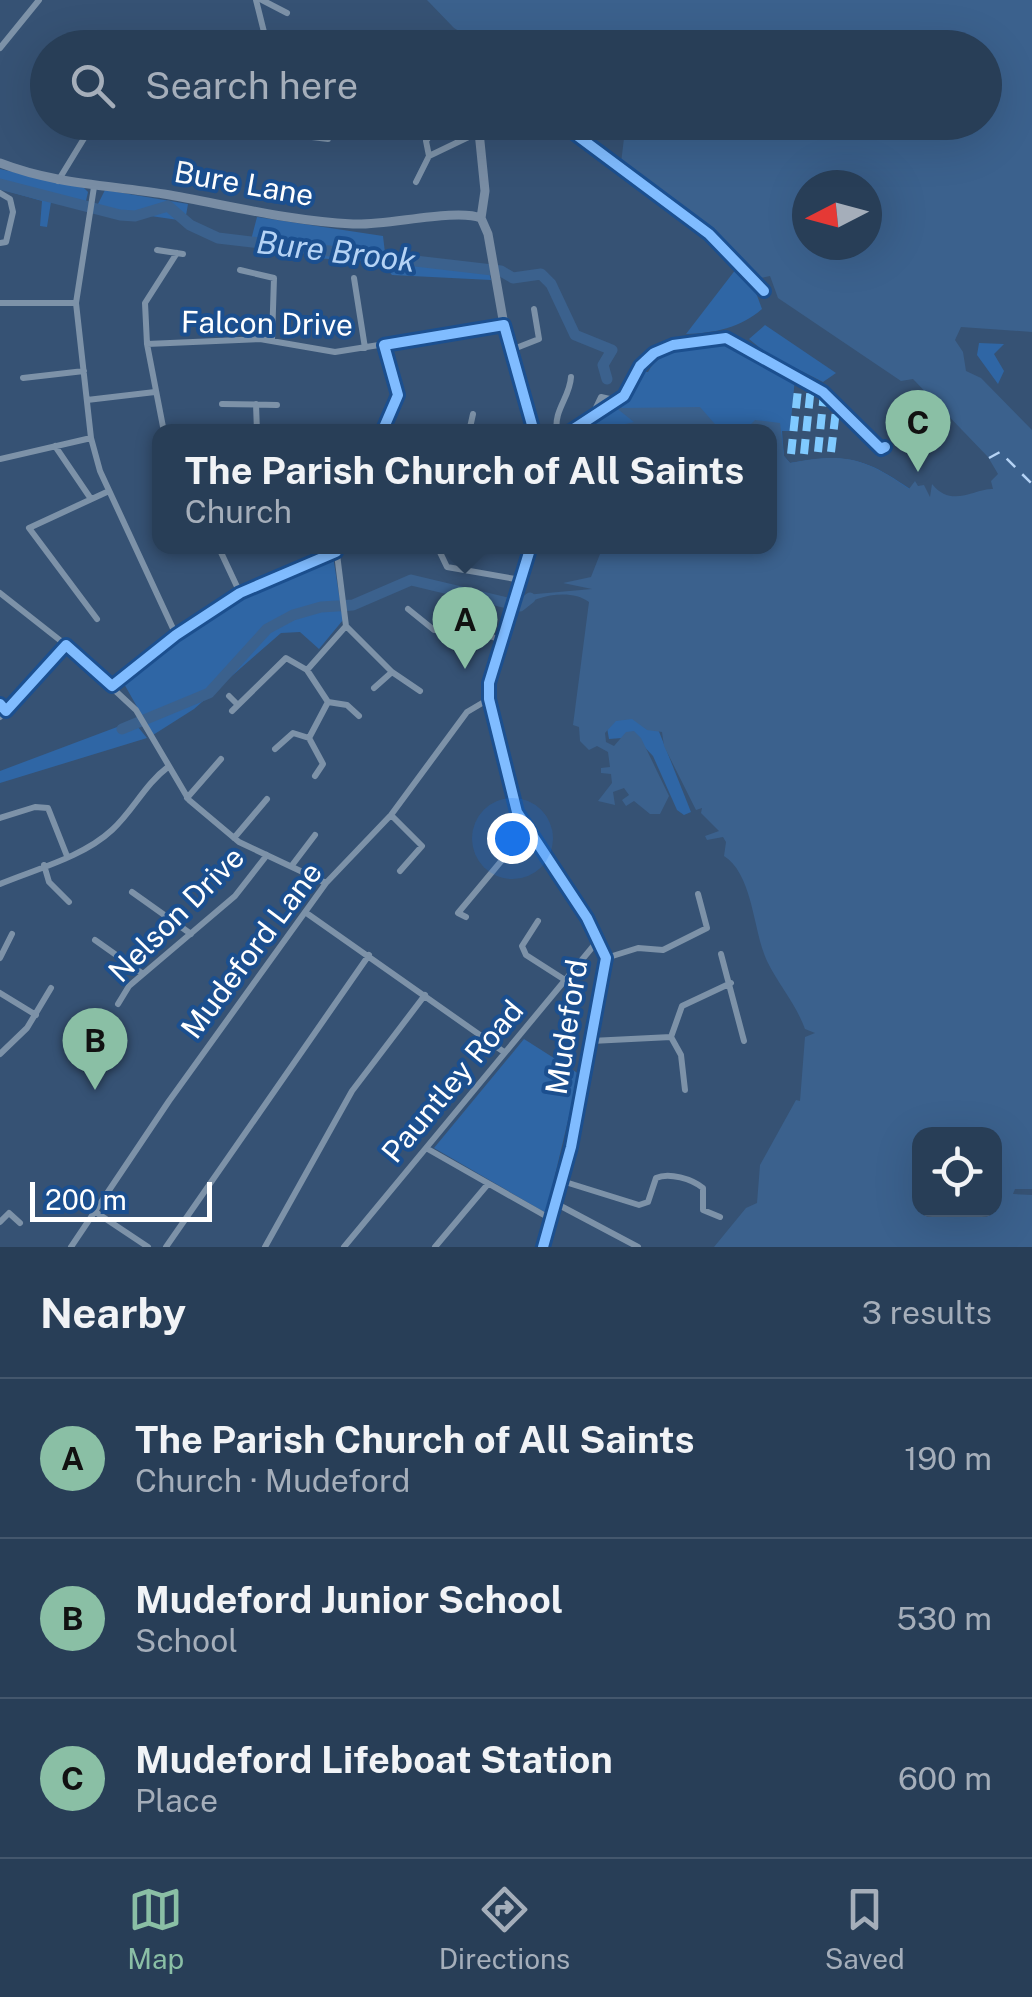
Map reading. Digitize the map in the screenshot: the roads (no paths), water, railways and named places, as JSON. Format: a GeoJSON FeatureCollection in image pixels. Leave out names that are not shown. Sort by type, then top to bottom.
{"type":"FeatureCollection","features":[{"type":"Feature","properties":{"kind":"street"},"geometry":{"type":"LineString","coordinates":[[0,48],[39,0]]}},
{"type":"Feature","properties":{"kind":"street"},"geometry":{"type":"LineString","coordinates":[[259,0],[287,14]]}},
{"type":"Feature","properties":{"kind":"street"},"geometry":{"type":"LineString","coordinates":[[259,0],[264,30]]}},
{"type":"Feature","properties":{"kind":"street"},"geometry":{"type":"LineString","coordinates":[[58,181],[83,140]]}},
{"type":"Feature","properties":{"kind":"street"},"geometry":{"type":"LineString","coordinates":[[427,140],[429,156]]}},
{"type":"Feature","properties":{"kind":"street"},"geometry":{"type":"LineString","coordinates":[[416,182],[429,156],[457,140]]}},
{"type":"Feature","properties":{"kind":"street"},"geometry":{"type":"LineString","coordinates":[[480,140],[485,191],[481,218],[488,234],[504,325],[532,424]]}},
{"type":"Feature","properties":{"kind":"street","name":"Bure Lane"},"geometry":{"type":"LineString","coordinates":[[0,163],[58,181],[165,194],[305,221],[395,225],[468,214],[481,218]]}},
{"type":"Feature","properties":{"kind":"street"},"geometry":{"type":"LineString","coordinates":[[94,186],[76,302],[91,438],[109,491],[176,635]]}},
{"type":"Feature","properties":{"kind":"street"},"geometry":{"type":"LineString","coordinates":[[0,193],[10,199],[12,212],[6,242],[0,243]]}},
{"type":"Feature","properties":{"kind":"street"},"geometry":{"type":"LineString","coordinates":[[12,212],[26,215]]}},
{"type":"Feature","properties":{"kind":"street"},"geometry":{"type":"LineString","coordinates":[[157,250],[180,254],[145,302],[162,424]]}},
{"type":"Feature","properties":{"kind":"street"},"geometry":{"type":"LineString","coordinates":[[240,270],[274,278],[272,340]]}},
{"type":"Feature","properties":{"kind":"street"},"geometry":{"type":"LineString","coordinates":[[354,278],[365,348]]}},
{"type":"Feature","properties":{"kind":"street"},"geometry":{"type":"LineString","coordinates":[[0,303],[76,302]]}},
{"type":"Feature","properties":{"kind":"street"},"geometry":{"type":"LineString","coordinates":[[511,350],[539,339],[534,309]]}},
{"type":"Feature","properties":{"kind":"street","name":"Falcon Drive"},"geometry":{"type":"LineString","coordinates":[[148,344],[272,340],[324,352],[504,325]]}},
{"type":"Feature","properties":{"kind":"street"},"geometry":{"type":"LineString","coordinates":[[587,423],[628,392],[640,366],[654,353],[674,345],[726,338]]}},
{"type":"Feature","properties":{"kind":"street"},"geometry":{"type":"LineString","coordinates":[[384,345],[398,396],[386,424]]}},
{"type":"Feature","properties":{"kind":"street"},"geometry":{"type":"LineString","coordinates":[[23,378],[84,371]]}},
{"type":"Feature","properties":{"kind":"street"},"geometry":{"type":"LineString","coordinates":[[556,424],[571,377]]}},
{"type":"Feature","properties":{"kind":"street"},"geometry":{"type":"LineString","coordinates":[[86,400],[155,392]]}},
{"type":"Feature","properties":{"kind":"street"},"geometry":{"type":"LineString","coordinates":[[222,404],[277,405]]}},
{"type":"Feature","properties":{"kind":"street"},"geometry":{"type":"LineString","coordinates":[[256,404],[257,424]]}},
{"type":"Feature","properties":{"kind":"street"},"geometry":{"type":"LineString","coordinates":[[471,424],[473,414]]}},
{"type":"Feature","properties":{"kind":"street"},"geometry":{"type":"LineString","coordinates":[[0,460],[91,438]]}},
{"type":"Feature","properties":{"kind":"street"},"geometry":{"type":"LineString","coordinates":[[55,445],[91,498]]}},
{"type":"Feature","properties":{"kind":"street"},"geometry":{"type":"LineString","coordinates":[[17,533],[109,491]]}},
{"type":"Feature","properties":{"kind":"street"},"geometry":{"type":"LineString","coordinates":[[29,528],[97,619]]}},
{"type":"Feature","properties":{"kind":"street"},"geometry":{"type":"LineString","coordinates":[[222,554],[240,593]]}},
{"type":"Feature","properties":{"kind":"street"},"geometry":{"type":"LineString","coordinates":[[112,686],[176,635],[240,593],[325,554]]}},
{"type":"Feature","properties":{"kind":"street"},"geometry":{"type":"LineString","coordinates":[[306,670],[346,626],[347,606],[337,554]]}},
{"type":"Feature","properties":{"kind":"street"},"geometry":{"type":"LineString","coordinates":[[441,554],[447,567],[521,580]]}},
{"type":"Feature","properties":{"kind":"street","name":"Mudeford"},"geometry":{"type":"LineString","coordinates":[[529,554],[488,699],[512,794],[527,830],[587,918],[606,958],[557,1204],[543,1247]]}},
{"type":"Feature","properties":{"kind":"street"},"geometry":{"type":"LineString","coordinates":[[0,594],[112,686],[138,715],[187,798],[234,838],[326,883]]}},
{"type":"Feature","properties":{"kind":"street"},"geometry":{"type":"LineString","coordinates":[[408,608],[434,630],[469,630],[503,640]]}},
{"type":"Feature","properties":{"kind":"street"},"geometry":{"type":"LineString","coordinates":[[346,626],[392,672],[420,691]]}},
{"type":"Feature","properties":{"kind":"street"},"geometry":{"type":"LineString","coordinates":[[2,711],[66,645]]}},
{"type":"Feature","properties":{"kind":"street"},"geometry":{"type":"LineString","coordinates":[[229,696],[235,707],[254,694],[286,658],[306,670],[328,702],[359,702]]}},
{"type":"Feature","properties":{"kind":"street"},"geometry":{"type":"LineString","coordinates":[[374,688],[392,672]]}},
{"type":"Feature","properties":{"kind":"street","name":"Mudeford Lane"},"geometry":{"type":"LineString","coordinates":[[71,1247],[326,883],[391,816],[460,720],[488,699]]}},
{"type":"Feature","properties":{"kind":"street"},"geometry":{"type":"LineString","coordinates":[[309,738],[328,702]]}},
{"type":"Feature","properties":{"kind":"street"},"geometry":{"type":"LineString","coordinates":[[347,705],[359,716]]}},
{"type":"Feature","properties":{"kind":"street"},"geometry":{"type":"LineString","coordinates":[[275,750],[293,733],[309,738],[323,764],[315,776]]}},
{"type":"Feature","properties":{"kind":"street"},"geometry":{"type":"LineString","coordinates":[[187,798],[221,760]]}},
{"type":"Feature","properties":{"kind":"street"},"geometry":{"type":"LineString","coordinates":[[0,884],[67,856],[110,832],[154,777],[168,766]]}},
{"type":"Feature","properties":{"kind":"street"},"geometry":{"type":"LineString","coordinates":[[234,838],[267,799]]}},
{"type":"Feature","properties":{"kind":"street"},"geometry":{"type":"LineString","coordinates":[[0,818],[35,806],[48,808],[67,856]]}},
{"type":"Feature","properties":{"kind":"street"},"geometry":{"type":"LineString","coordinates":[[391,816],[422,846],[400,871]]}},
{"type":"Feature","properties":{"kind":"street"},"geometry":{"type":"LineString","coordinates":[[466,916],[458,913],[527,830]]}},
{"type":"Feature","properties":{"kind":"street"},"geometry":{"type":"LineString","coordinates":[[293,864],[315,836]]}},
{"type":"Feature","properties":{"kind":"street","name":"Nelson Drive"},"geometry":{"type":"LineString","coordinates":[[118,1004],[143,974],[235,896],[267,855]]}},
{"type":"Feature","properties":{"kind":"street"},"geometry":{"type":"LineString","coordinates":[[44,866],[48,882],[69,902]]}},
{"type":"Feature","properties":{"kind":"street"},"geometry":{"type":"LineString","coordinates":[[132,892],[190,934]]}},
{"type":"Feature","properties":{"kind":"street"},"geometry":{"type":"LineString","coordinates":[[606,958],[638,948],[663,950],[707,928],[698,894]]}},
{"type":"Feature","properties":{"kind":"street"},"geometry":{"type":"LineString","coordinates":[[305,912],[505,1052]]}},
{"type":"Feature","properties":{"kind":"street"},"geometry":{"type":"LineString","coordinates":[[540,924],[522,946],[526,956],[565,980]]}},
{"type":"Feature","properties":{"kind":"street"},"geometry":{"type":"LineString","coordinates":[[0,958],[12,934]]}},
{"type":"Feature","properties":{"kind":"street"},"geometry":{"type":"LineString","coordinates":[[95,940],[143,974]]}},
{"type":"Feature","properties":{"kind":"street","name":"Pauntley Road"},"geometry":{"type":"LineString","coordinates":[[344,1247],[595,944]]}},
{"type":"Feature","properties":{"kind":"street"},"geometry":{"type":"LineString","coordinates":[[721,954],[732,983],[744,1041]]}},
{"type":"Feature","properties":{"kind":"street"},"geometry":{"type":"LineString","coordinates":[[166,1247],[369,955]]}},
{"type":"Feature","properties":{"kind":"street"},"geometry":{"type":"LineString","coordinates":[[671,1037],[682,1006],[732,983]]}},
{"type":"Feature","properties":{"kind":"street"},"geometry":{"type":"LineString","coordinates":[[0,1054],[36,1015],[51,988]]}},
{"type":"Feature","properties":{"kind":"street"},"geometry":{"type":"LineString","coordinates":[[0,993],[36,1015]]}},
{"type":"Feature","properties":{"kind":"street"},"geometry":{"type":"LineString","coordinates":[[266,1247],[352,1091],[426,996]]}},
{"type":"Feature","properties":{"kind":"street"},"geometry":{"type":"LineString","coordinates":[[591,1042],[671,1037]]}},
{"type":"Feature","properties":{"kind":"street"},"geometry":{"type":"LineString","coordinates":[[671,1037],[681,1054],[686,1090]]}},
{"type":"Feature","properties":{"kind":"street"},"geometry":{"type":"LineString","coordinates":[[426,1148],[552,1220]]}},
{"type":"Feature","properties":{"kind":"street"},"geometry":{"type":"LineString","coordinates":[[562,1181],[640,1205],[648,1202],[656,1178],[664,1175],[696,1182],[703,1188],[703,1210],[720,1217]]}},
{"type":"Feature","properties":{"kind":"street"},"geometry":{"type":"LineString","coordinates":[[435,1247],[488,1184]]}},
{"type":"Feature","properties":{"kind":"street"},"geometry":{"type":"LineString","coordinates":[[557,1204],[638,1247]]}},
{"type":"Feature","properties":{"kind":"street"},"geometry":{"type":"LineString","coordinates":[[94,1210],[148,1247]]}},
{"type":"Feature","properties":{"kind":"street"},"geometry":{"type":"LineString","coordinates":[[0,1222],[9,1213],[20,1222]]}},
{"type":"Feature","properties":{"kind":"waterway","name":"Bure Brook"},"geometry":{"type":"LineString","coordinates":[[0,184],[120,215],[135,216],[168,206],[190,225],[218,238],[501,271],[513,278],[541,274],[551,284],[575,335],[612,350],[603,365],[607,379]]}},
{"type":"Feature","properties":{"kind":"waterway"},"geometry":{"type":"LineString","coordinates":[[122,729],[209,693],[267,629],[293,615],[321,607],[353,605],[411,580],[520,606],[530,598]]}},
{"type":"Feature","properties":{"kind":"place","name":"Mudeford Lifeboat Station"},"geometry":{"type":"Point","coordinates":[918,472]}},
{"type":"Feature","properties":{"kind":"place","name":"The Parish Church of All Saints"},"geometry":{"type":"Point","coordinates":[465,669]}},
{"type":"Feature","properties":{"kind":"place","name":"Mudeford Junior School"},"geometry":{"type":"Point","coordinates":[95,1090]}}]}
